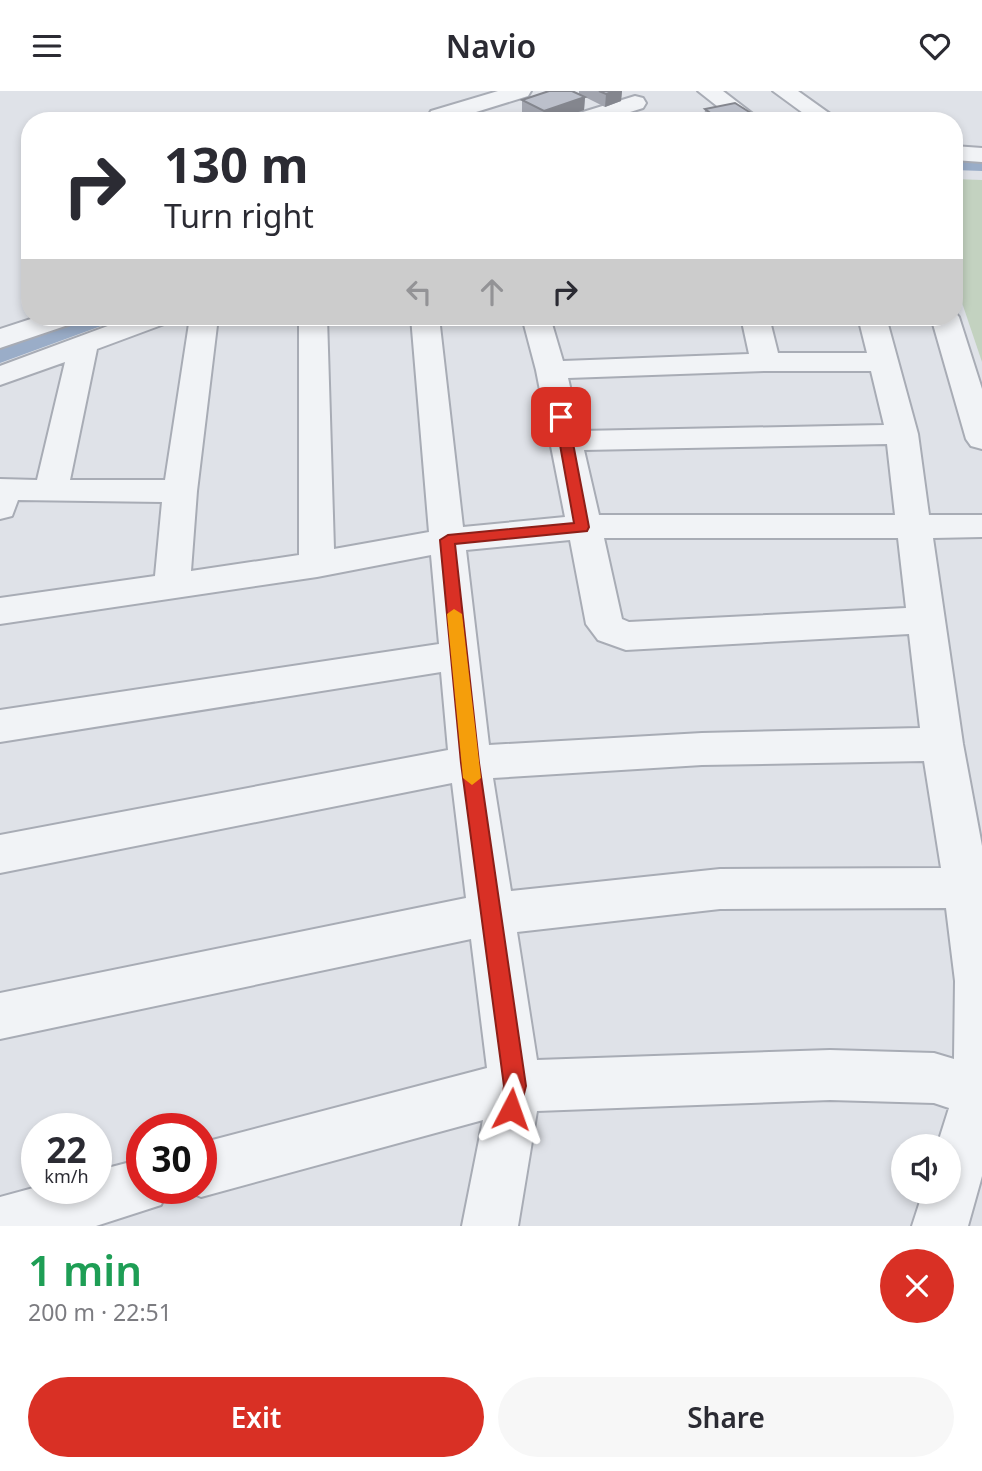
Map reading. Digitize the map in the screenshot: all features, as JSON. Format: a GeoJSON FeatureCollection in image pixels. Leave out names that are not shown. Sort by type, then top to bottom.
{"type":"FeatureCollection","features":[{"type":"Feature","properties":{"kind":"street"},"geometry":{"type":"LineString","coordinates":[[436,112],[520,91]]}},
{"type":"Feature","properties":{"kind":"street"},"geometry":{"type":"LineString","coordinates":[[709,91],[738,112]]}},
{"type":"Feature","properties":{"kind":"street"},"geometry":{"type":"LineString","coordinates":[[784,91],[816,112]]}},
{"type":"Feature","properties":{"kind":"street"},"geometry":{"type":"LineString","coordinates":[[596,112],[627,97],[646,112]]}},
{"type":"Feature","properties":{"kind":"street"},"geometry":{"type":"LineString","coordinates":[[963,154],[982,155]]}},
{"type":"Feature","properties":{"kind":"street"},"geometry":{"type":"LineString","coordinates":[[0,339],[38,326]]}},
{"type":"Feature","properties":{"kind":"street"},"geometry":{"type":"LineString","coordinates":[[0,376],[133,326]]}},
{"type":"Feature","properties":{"kind":"street"},"geometry":{"type":"LineString","coordinates":[[172,586],[180,491],[203,326]]}},
{"type":"Feature","properties":{"kind":"street"},"geometry":{"type":"LineString","coordinates":[[313,326],[317,565]]}},
{"type":"Feature","properties":{"kind":"street"},"geometry":{"type":"LineString","coordinates":[[426,326],[470,763],[515,1086],[490,1226]]}},
{"type":"Feature","properties":{"kind":"street"},"geometry":{"type":"LineString","coordinates":[[539,326],[567,441],[582,527],[605,624],[620,635],[925,620]]}},
{"type":"Feature","properties":{"kind":"street"},"geometry":{"type":"LineString","coordinates":[[757,326],[765,362]]}},
{"type":"Feature","properties":{"kind":"street"},"geometry":{"type":"LineString","coordinates":[[874,326],[902,434],[942,744],[970,834],[966,888],[980,982],[981,1092],[940,1226]]}},
{"type":"Feature","properties":{"kind":"street"},"geometry":{"type":"LineString","coordinates":[[948,326],[982,439]]}},
{"type":"Feature","properties":{"kind":"street"},"geometry":{"type":"LineString","coordinates":[[51,491],[85,344]]}},
{"type":"Feature","properties":{"kind":"street"},"geometry":{"type":"LineString","coordinates":[[551,370],[765,362],[884,362]]}},
{"type":"Feature","properties":{"kind":"street"},"geometry":{"type":"LineString","coordinates":[[567,441],[902,434]]}},
{"type":"Feature","properties":{"kind":"street"},"geometry":{"type":"LineString","coordinates":[[1,495],[51,491],[180,491]]}},
{"type":"Feature","properties":{"kind":"street"},"geometry":{"type":"LineString","coordinates":[[0,611],[317,565],[448,540],[582,527],[912,524],[982,526]]}},
{"type":"Feature","properties":{"kind":"street"},"geometry":{"type":"LineString","coordinates":[[0,726],[458,655]]}},
{"type":"Feature","properties":{"kind":"street"},"geometry":{"type":"LineString","coordinates":[[0,854],[470,763],[702,749],[942,744]]}},
{"type":"Feature","properties":{"kind":"street"},"geometry":{"type":"LineString","coordinates":[[0,1016],[491,914],[720,889],[966,888]]}},
{"type":"Feature","properties":{"kind":"street"},"geometry":{"type":"LineString","coordinates":[[217,1166],[515,1086],[830,1075],[934,1078],[981,1092]]}},
{"type":"Feature","properties":{"kind":"street"},"geometry":{"type":"LineString","coordinates":[[0,1225],[126,1191]]}},
{"type":"Feature","properties":{"kind":"green space"},"geometry":{"type":"Polygon","coordinates":[[[963,179],[982,180],[982,362],[963,306],[963,179]]]}},
{"type":"Feature","properties":{"kind":"building"},"geometry":{"type":"Polygon","coordinates":[[[549,91],[572,91],[585,97],[544,111],[522,100],[549,91]]]}},
{"type":"Feature","properties":{"kind":"building"},"geometry":{"type":"Polygon","coordinates":[[[735,103],[749,112],[709,112],[705,109],[735,103]]]}},
{"type":"Feature","properties":{"kind":"waterway"},"geometry":{"type":"LineString","coordinates":[[963,164],[982,165]]}},
{"type":"Feature","properties":{"kind":"waterway"},"geometry":{"type":"LineString","coordinates":[[0,355],[79,326]]}},
{"type":"Feature","properties":{"kind":"slow traffic"},"geometry":{"type":"LineString","coordinates":[[454,614],[472,778]]}},
{"type":"Feature","properties":{"kind":"route"},"geometry":{"type":"LineString","coordinates":[[511,1109],[515,1086],[470,763],[448,540],[582,527],[561,417]]}}]}
